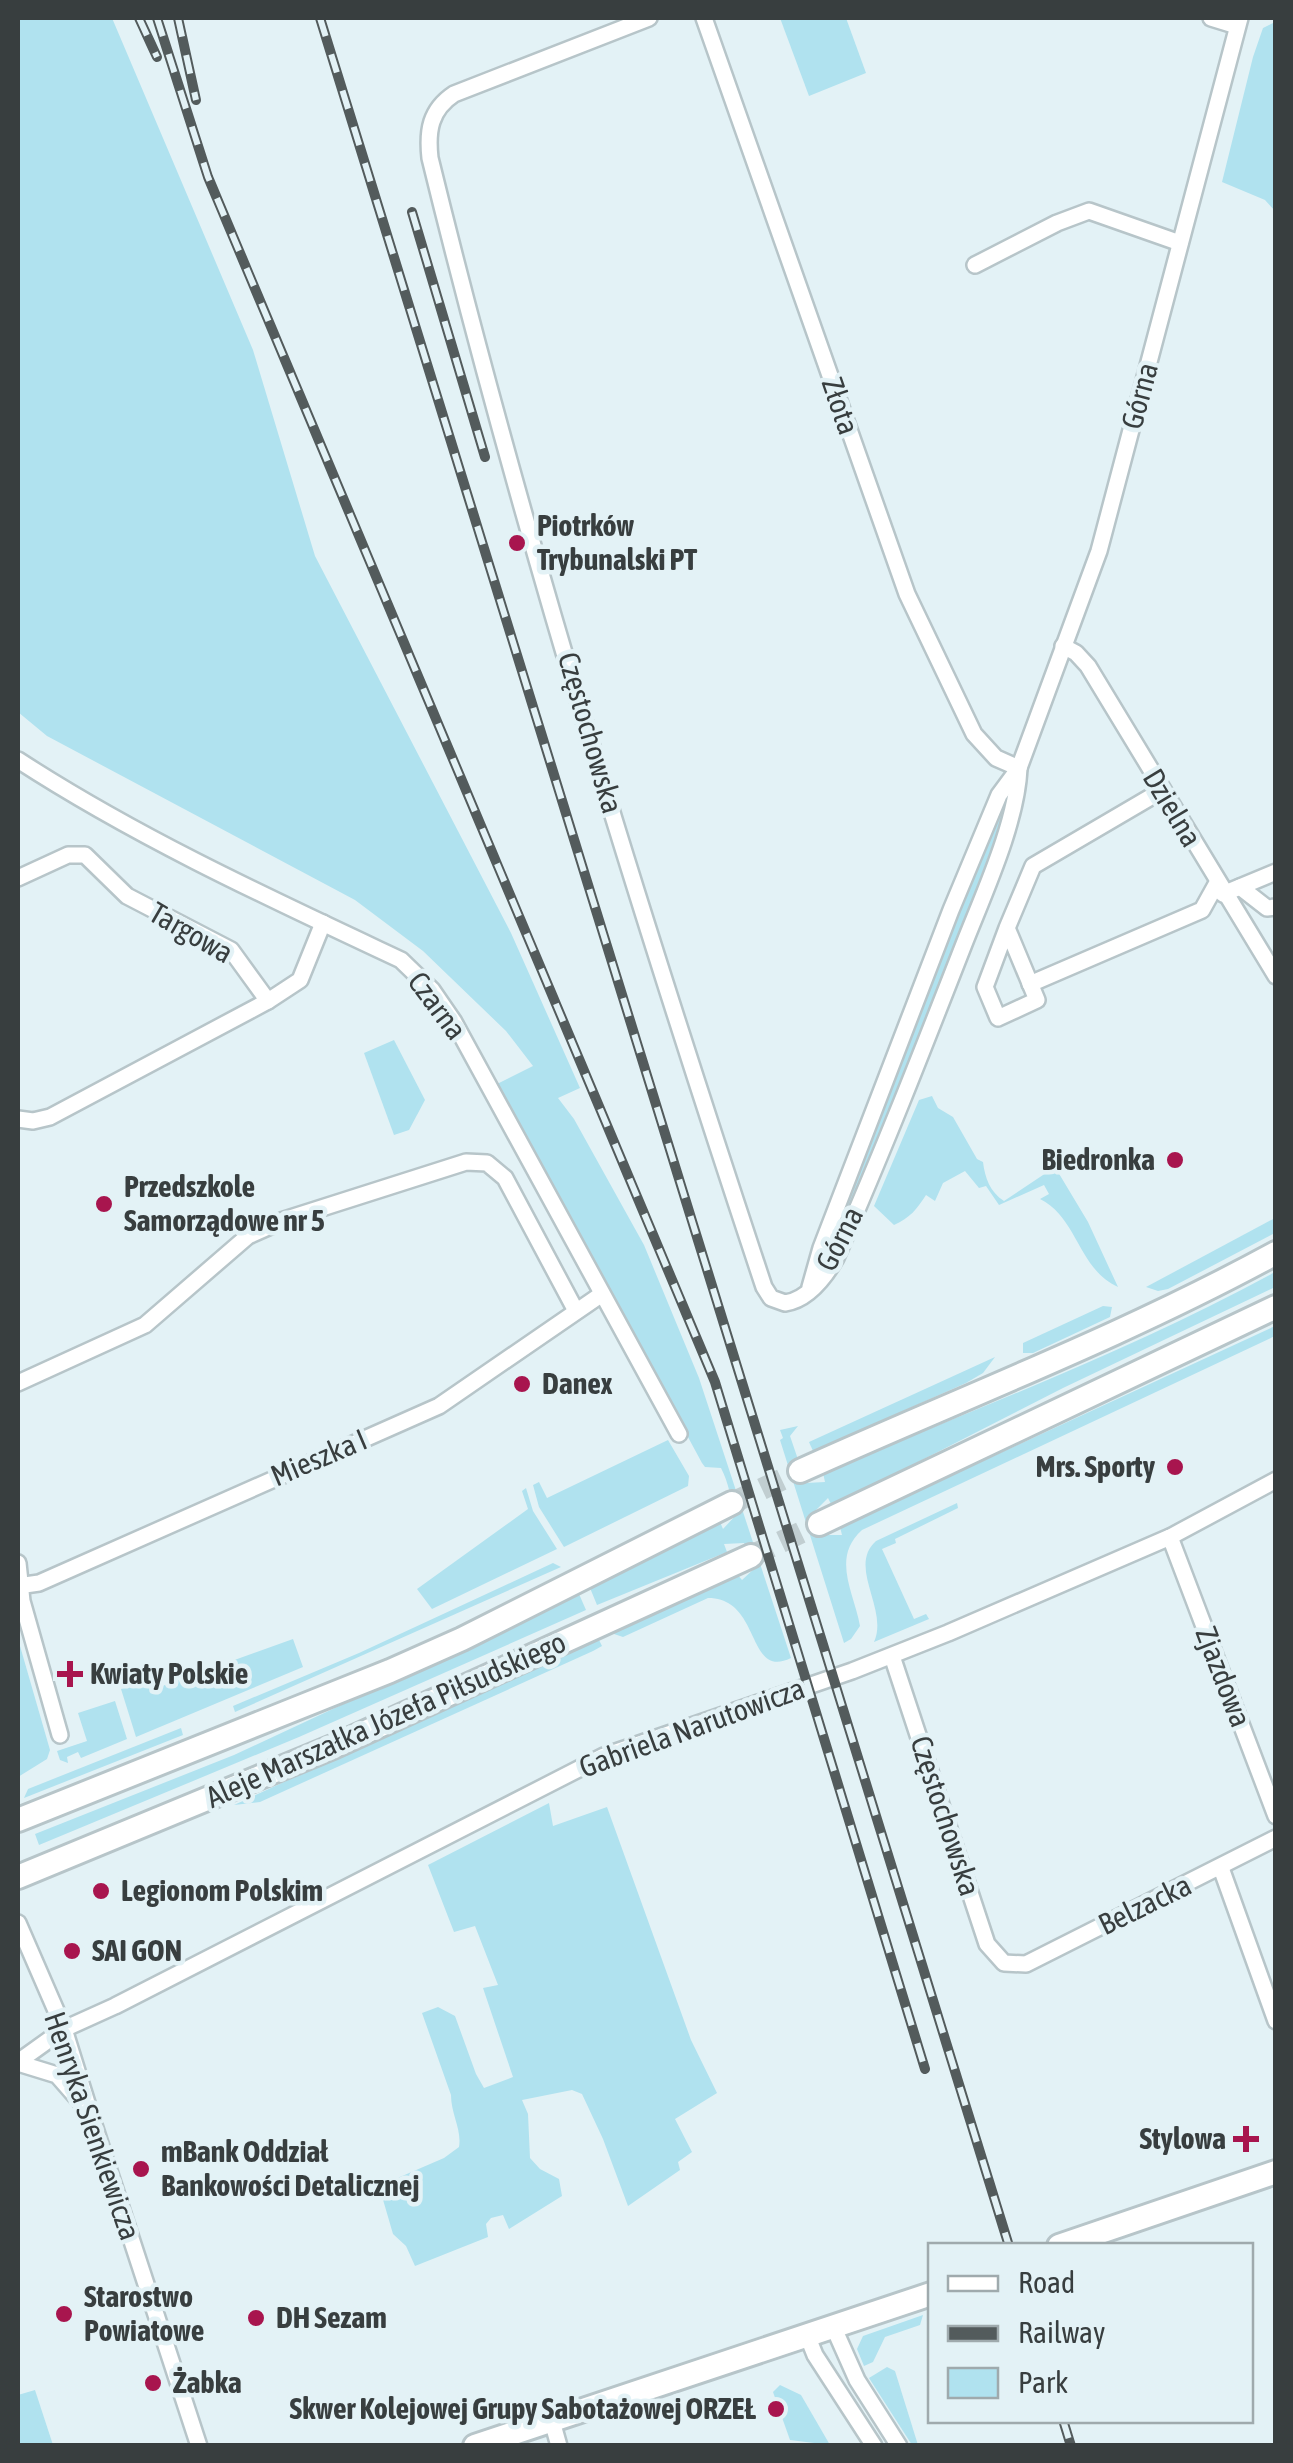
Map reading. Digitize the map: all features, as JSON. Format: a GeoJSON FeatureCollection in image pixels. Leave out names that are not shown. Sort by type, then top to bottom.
{"type":"FeatureCollection","features":[{"type":"Feature","properties":{"kind":"main road"},"geometry":{"type":"LineString","coordinates":[[800,1472],[906,1423],[1034,1372],[1201,1293],[1276,1252]]}},
{"type":"Feature","properties":{"kind":"main road"},"geometry":{"type":"LineString","coordinates":[[819,1524],[1276,1307]]}},
{"type":"Feature","properties":{"kind":"main road","name":"Aleje Marszałka Józefa Piłsudskiego"},"geometry":{"type":"LineString","coordinates":[[18,1820],[390,1671],[462,1639],[732,1503]]}},
{"type":"Feature","properties":{"kind":"main road","name":"Aleje Marszałka Józefa Piłsudskiego"},"geometry":{"type":"LineString","coordinates":[[18,1877],[335,1746],[750,1556]]}},
{"type":"Feature","properties":{"kind":"main road"},"geometry":{"type":"LineString","coordinates":[[1068,2243],[1276,2172]]}},
{"type":"Feature","properties":{"kind":"main road"},"geometry":{"type":"LineString","coordinates":[[475,2446],[928,2295]]}},
{"type":"Feature","properties":{"kind":"street","name":"Częstochowska"},"geometry":{"type":"LineString","coordinates":[[649,18],[454,94],[441,104],[432,119],[428,138],[430,158],[477,350],[692,1070],[765,1290],[785,1303],[798,1300],[810,1290]]}},
{"type":"Feature","properties":{"kind":"street","name":"Złota"},"geometry":{"type":"LineString","coordinates":[[704,18],[907,594],[974,734],[996,758],[1019,768]]}},
{"type":"Feature","properties":{"kind":"street"},"geometry":{"type":"LineString","coordinates":[[1211,18],[1239,22]]}},
{"type":"Feature","properties":{"kind":"street","name":"Górna"},"geometry":{"type":"LineString","coordinates":[[810,1290],[836,1258],[917,1066],[1017,796],[1019,768],[1099,551],[1239,22]]}},
{"type":"Feature","properties":{"kind":"street"},"geometry":{"type":"LineString","coordinates":[[975,266],[1057,223],[1089,211],[1180,243]]}},
{"type":"Feature","properties":{"kind":"street","name":"Dzielna"},"geometry":{"type":"LineString","coordinates":[[1064,646],[1088,666],[1276,976]]}},
{"type":"Feature","properties":{"kind":"street","name":"Czarna"},"geometry":{"type":"LineString","coordinates":[[18,760],[54,784],[181,853],[401,960],[432,990],[454,1022],[678,1434]]}},
{"type":"Feature","properties":{"kind":"street","name":"Górna"},"geometry":{"type":"LineString","coordinates":[[810,1290],[821,1248],[951,910],[999,794],[1019,768]]}},
{"type":"Feature","properties":{"kind":"street"},"geometry":{"type":"LineString","coordinates":[[1007,928],[1037,1000],[998,1018],[986,988],[1007,928],[1033,866],[1161,791]]}},
{"type":"Feature","properties":{"kind":"street","name":"Targowa"},"geometry":{"type":"LineString","coordinates":[[18,878],[68,855],[84,855],[127,896],[232,950],[268,1001]]}},
{"type":"Feature","properties":{"kind":"street"},"geometry":{"type":"LineString","coordinates":[[1030,984],[1202,910],[1220,889],[1240,887],[1276,872]]}},
{"type":"Feature","properties":{"kind":"street"},"geometry":{"type":"LineString","coordinates":[[1240,887],[1267,908],[1276,907]]}},
{"type":"Feature","properties":{"kind":"street"},"geometry":{"type":"LineString","coordinates":[[1202,910],[1238,917]]}},
{"type":"Feature","properties":{"kind":"street"},"geometry":{"type":"LineString","coordinates":[[18,1119],[50,1117],[268,1001],[300,980],[322,923]]}},
{"type":"Feature","properties":{"kind":"street"},"geometry":{"type":"LineString","coordinates":[[18,1382],[145,1325],[248,1236],[284,1220],[466,1162],[487,1163],[505,1178],[576,1311]]}},
{"type":"Feature","properties":{"kind":"street","name":"Mieszka I"},"geometry":{"type":"LineString","coordinates":[[19,1586],[40,1582],[439,1406],[602,1294]]}},
{"type":"Feature","properties":{"kind":"street","name":"Gabriela Narutowicza"},"geometry":{"type":"LineString","coordinates":[[18,2062],[64,2029],[604,1756],[892,1656],[1170,1538],[1276,1480]]}},
{"type":"Feature","properties":{"kind":"street","name":"Zjazdowa"},"geometry":{"type":"LineString","coordinates":[[1170,1538],[1276,1816]]}},
{"type":"Feature","properties":{"kind":"street"},"geometry":{"type":"LineString","coordinates":[[18,1562],[19,1586],[60,1735]]}},
{"type":"Feature","properties":{"kind":"street","name":"Częstochowska"},"geometry":{"type":"LineString","coordinates":[[892,1656],[987,1944],[997,1959],[1012,1966]]}},
{"type":"Feature","properties":{"kind":"street","name":"Belzacka"},"geometry":{"type":"LineString","coordinates":[[1012,1966],[1026,1964],[1276,1838]]}},
{"type":"Feature","properties":{"kind":"street"},"geometry":{"type":"LineString","coordinates":[[1220,1868],[1276,2022]]}},
{"type":"Feature","properties":{"kind":"street","name":"Henryka Sienkiewicza"},"geometry":{"type":"LineString","coordinates":[[18,1923],[64,2029],[199,2446]]}},
{"type":"Feature","properties":{"kind":"street"},"geometry":{"type":"LineString","coordinates":[[18,2062],[62,2078],[92,2119]]}},
{"type":"Feature","properties":{"kind":"street"},"geometry":{"type":"LineString","coordinates":[[832,2326],[857,2380],[898,2446]]}},
{"type":"Feature","properties":{"kind":"street"},"geometry":{"type":"LineString","coordinates":[[807,2335],[815,2355],[874,2446]]}},
{"type":"Feature","properties":{"kind":"street"},"geometry":{"type":"LineString","coordinates":[[552,2421],[559,2446]]}},
{"type":"Feature","properties":{"kind":"green space"},"geometry":{"type":"Polygon","coordinates":[[[18,18],[112,18],[253,350],[315,556],[511,933],[580,1088],[558,1098],[574,1119],[644,1245],[699,1378],[791,1658],[777,1662],[767,1658],[737,1610],[725,1601],[708,1598],[623,1637],[611,1633],[737,1574],[742,1580],[756,1567],[744,1543],[724,1544],[727,1552],[597,1605],[590,1588],[720,1522],[723,1529],[737,1514],[721,1468],[705,1467],[702,1463],[497,1084],[533,1066],[506,1031],[423,951],[355,900],[47,736],[18,712],[18,18]]]}},
{"type":"Feature","properties":{"kind":"green space"},"geometry":{"type":"Polygon","coordinates":[[[780,18],[846,18],[866,73],[809,96],[780,18]]]}},
{"type":"Feature","properties":{"kind":"green space"},"geometry":{"type":"Polygon","coordinates":[[[1275,22],[1275,211],[1265,200],[1222,182],[1253,57],[1263,28],[1275,22]]]}},
{"type":"Feature","properties":{"kind":"green space"},"geometry":{"type":"Polygon","coordinates":[[[1009,792],[920,1042],[831,1247],[969,883],[1009,792]]]}},
{"type":"Feature","properties":{"kind":"green space"},"geometry":{"type":"Polygon","coordinates":[[[394,1040],[425,1100],[409,1130],[394,1135],[364,1053],[394,1040]]]}},
{"type":"Feature","properties":{"kind":"green space"},"geometry":{"type":"Polygon","coordinates":[[[932,1096],[938,1108],[953,1117],[977,1159],[983,1162],[992,1189],[1004,1201],[1055,1167],[1088,1222],[1118,1287],[1094,1268],[1063,1218],[1040,1199],[1049,1194],[1044,1185],[999,1205],[986,1186],[979,1188],[965,1171],[943,1183],[935,1201],[926,1195],[913,1213],[894,1225],[874,1206],[919,1100],[932,1096]]]}},
{"type":"Feature","properties":{"kind":"green space"},"geometry":{"type":"Polygon","coordinates":[[[1275,1218],[1275,1233],[1168,1289],[1146,1287],[1275,1218]]]}},
{"type":"Feature","properties":{"kind":"green space"},"geometry":{"type":"Polygon","coordinates":[[[1275,1272],[1275,1287],[1063,1388],[832,1506],[828,1498],[814,1512],[824,1535],[842,1535],[840,1527],[1275,1326],[1275,1336],[862,1530],[853,1541],[846,1564],[860,1626],[844,1643],[780,1430],[798,1426],[790,1436],[806,1483],[825,1482],[823,1473],[1108,1353],[1275,1272]]]}},
{"type":"Feature","properties":{"kind":"green space"},"geometry":{"type":"Polygon","coordinates":[[[1103,1306],[1112,1307],[1110,1317],[1033,1353],[1023,1353],[1023,1343],[1103,1306]]]}},
{"type":"Feature","properties":{"kind":"green space"},"geometry":{"type":"Polygon","coordinates":[[[995,1357],[983,1373],[966,1383],[813,1451],[809,1442],[995,1357]]]}},
{"type":"Feature","properties":{"kind":"green space"},"geometry":{"type":"Polygon","coordinates":[[[668,1440],[689,1476],[688,1486],[564,1547],[539,1507],[533,1485],[539,1482],[547,1498],[668,1440]]]}},
{"type":"Feature","properties":{"kind":"green space"},"geometry":{"type":"Polygon","coordinates":[[[526,1488],[533,1511],[557,1549],[432,1609],[417,1589],[528,1509],[522,1491],[526,1488]]]}},
{"type":"Feature","properties":{"kind":"green space"},"geometry":{"type":"Polygon","coordinates":[[[957,1503],[958,1508],[882,1549],[914,1619],[926,1614],[929,1619],[874,1642],[877,1616],[867,1576],[868,1551],[876,1541],[957,1503]]]}},
{"type":"Feature","properties":{"kind":"green space"},"geometry":{"type":"Polygon","coordinates":[[[553,1563],[561,1567],[235,1712],[233,1706],[359,1653],[553,1563]]]}},
{"type":"Feature","properties":{"kind":"green space"},"geometry":{"type":"Polygon","coordinates":[[[579,1594],[586,1610],[299,1737],[39,1845],[35,1834],[234,1755],[579,1594]]]}},
{"type":"Feature","properties":{"kind":"green space"},"geometry":{"type":"Polygon","coordinates":[[[598,1638],[602,1646],[593,1651],[260,1802],[234,1805],[598,1638]]]}},
{"type":"Feature","properties":{"kind":"green space"},"geometry":{"type":"Polygon","coordinates":[[[18,1639],[50,1750],[47,1759],[18,1777],[18,1639]]]}},
{"type":"Feature","properties":{"kind":"green space"},"geometry":{"type":"Polygon","coordinates":[[[293,1639],[303,1667],[136,1737],[121,1689],[147,1679],[151,1690],[293,1639]]]}},
{"type":"Feature","properties":{"kind":"green space"},"geometry":{"type":"Polygon","coordinates":[[[115,1701],[127,1739],[81,1758],[78,1752],[67,1757],[68,1763],[60,1760],[57,1751],[87,1741],[78,1713],[115,1701]]]}},
{"type":"Feature","properties":{"kind":"green space"},"geometry":{"type":"Polygon","coordinates":[[[181,1728],[183,1735],[24,1798],[28,1789],[181,1728]]]}},
{"type":"Feature","properties":{"kind":"green space"},"geometry":{"type":"Polygon","coordinates":[[[549,1803],[553,1826],[607,1807],[691,2040],[717,2093],[675,2119],[692,2152],[678,2162],[680,2170],[628,2206],[582,2094],[572,2090],[522,2100],[528,2114],[530,2158],[540,2169],[559,2179],[562,2196],[509,2229],[503,2215],[491,2218],[486,2224],[488,2237],[415,2266],[406,2246],[393,2234],[379,2186],[444,2158],[459,2147],[460,2141],[451,2095],[422,2013],[438,2007],[455,2016],[484,2088],[513,2077],[483,1988],[498,1985],[475,1926],[454,1932],[428,1865],[549,1803]]]}},
{"type":"Feature","properties":{"kind":"green space"},"geometry":{"type":"Polygon","coordinates":[[[923,2315],[920,2325],[885,2337],[873,2362],[864,2366],[857,2349],[863,2336],[923,2315]]]}},
{"type":"Feature","properties":{"kind":"green space"},"geometry":{"type":"Polygon","coordinates":[[[887,2367],[895,2371],[918,2445],[912,2445],[869,2378],[887,2367]]]}},
{"type":"Feature","properties":{"kind":"green space"},"geometry":{"type":"Polygon","coordinates":[[[780,2385],[801,2395],[830,2445],[790,2440],[773,2392],[780,2385]]]}},
{"type":"Feature","properties":{"kind":"green space"},"geometry":{"type":"Polygon","coordinates":[[[35,2390],[53,2445],[18,2445],[18,2395],[35,2390]]]}},
{"type":"Feature","properties":{"kind":"tunnel"},"geometry":{"type":"LineString","coordinates":[[732,1503],[800,1471]]}},
{"type":"Feature","properties":{"kind":"tunnel"},"geometry":{"type":"LineString","coordinates":[[751,1556],[819,1524]]}},
{"type":"Feature","properties":{"kind":"railway"},"geometry":{"type":"LineString","coordinates":[[139,18],[157,57]]}},
{"type":"Feature","properties":{"kind":"railway"},"geometry":{"type":"LineString","coordinates":[[157,18],[208,177],[715,1382],[925,2069]]}},
{"type":"Feature","properties":{"kind":"railway"},"geometry":{"type":"LineString","coordinates":[[178,18],[196,100]]}},
{"type":"Feature","properties":{"kind":"railway"},"geometry":{"type":"LineString","coordinates":[[320,18],[1008,2243]]}},
{"type":"Feature","properties":{"kind":"railway"},"geometry":{"type":"LineString","coordinates":[[412,212],[485,457]]}},
{"type":"Feature","properties":{"kind":"railway"},"geometry":{"type":"LineString","coordinates":[[1064,2423],[1071,2446]]}},
{"type":"Feature","properties":{"kind":"place","name":"Piotrków Trybunalski PT"},"geometry":{"type":"Point","coordinates":[517,543]}},
{"type":"Feature","properties":{"kind":"place","name":"Biedronka"},"geometry":{"type":"Point","coordinates":[1175,1160]}},
{"type":"Feature","properties":{"kind":"place","name":"Przedszkole Samorządowe nr 5"},"geometry":{"type":"Point","coordinates":[104,1204]}},
{"type":"Feature","properties":{"kind":"place","name":"Danex"},"geometry":{"type":"Point","coordinates":[522,1384]}},
{"type":"Feature","properties":{"kind":"place","name":"Mrs. Sporty"},"geometry":{"type":"Point","coordinates":[1175,1467]}},
{"type":"Feature","properties":{"kind":"place","name":"Kwiaty Polskie"},"geometry":{"type":"Point","coordinates":[70,1674]}},
{"type":"Feature","properties":{"kind":"place","name":"Legionom Polskim"},"geometry":{"type":"Point","coordinates":[101,1891]}},
{"type":"Feature","properties":{"kind":"place","name":"SAI GON"},"geometry":{"type":"Point","coordinates":[72,1951]}},
{"type":"Feature","properties":{"kind":"place","name":"Stylowa"},"geometry":{"type":"Point","coordinates":[1246,2139]}},
{"type":"Feature","properties":{"kind":"place","name":"mBank Oddział Bankowości Detalicznej"},"geometry":{"type":"Point","coordinates":[141,2169]}},
{"type":"Feature","properties":{"kind":"place","name":"Starostwo Powiatowe"},"geometry":{"type":"Point","coordinates":[64,2314]}},
{"type":"Feature","properties":{"kind":"place","name":"DH Sezam"},"geometry":{"type":"Point","coordinates":[256,2318]}},
{"type":"Feature","properties":{"kind":"place","name":"Żabka"},"geometry":{"type":"Point","coordinates":[153,2383]}},
{"type":"Feature","properties":{"kind":"place","name":"Skwer Kolejowej Grupy Sabotażowej ORZEŁ"},"geometry":{"type":"Point","coordinates":[776,2409]}}]}
